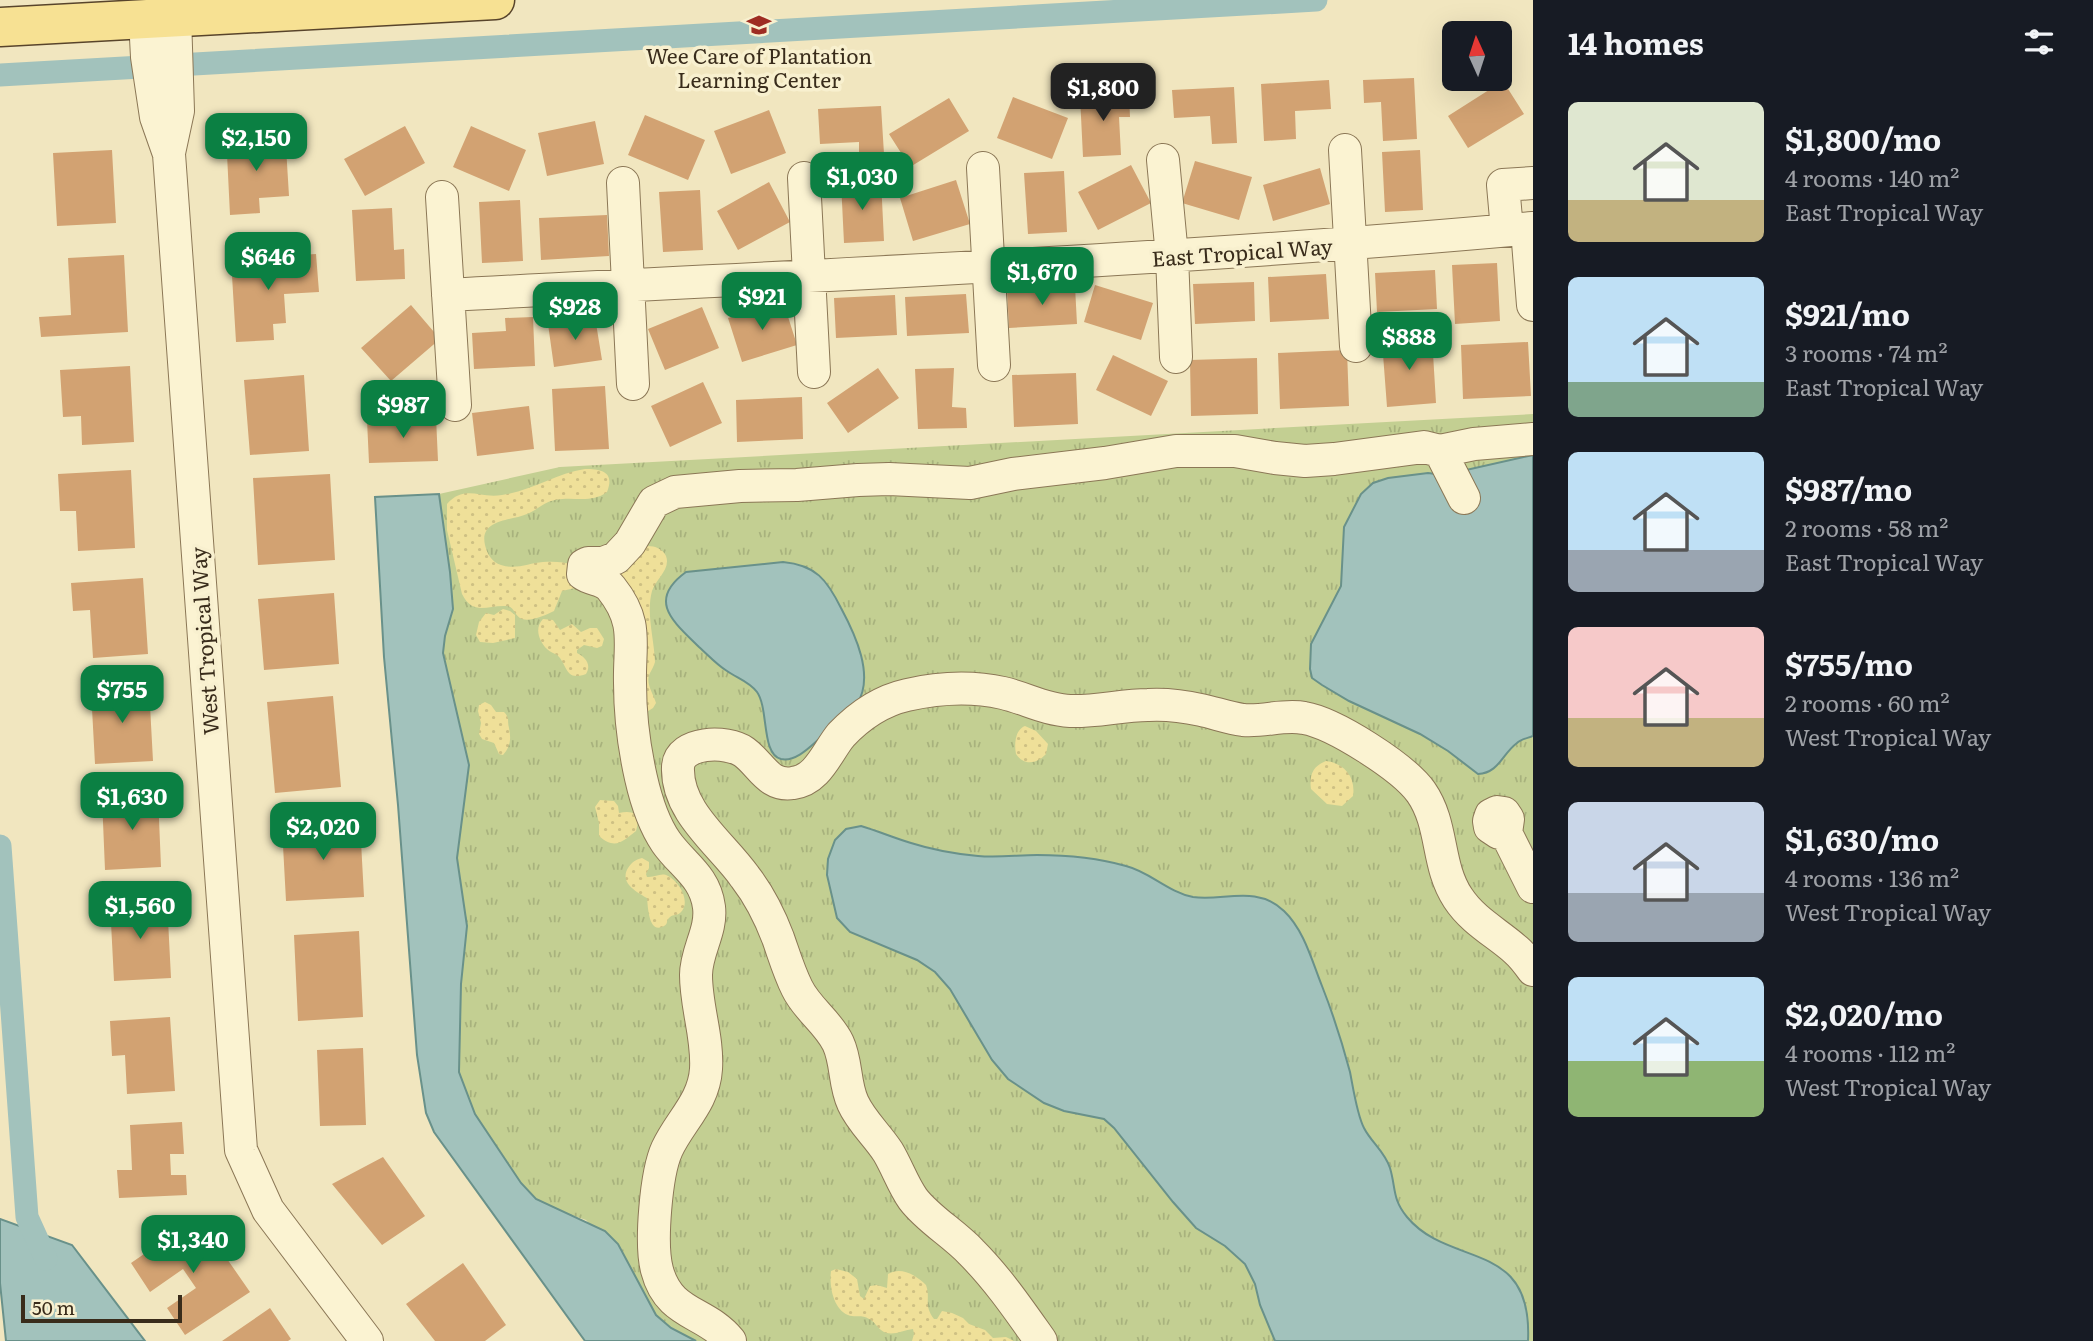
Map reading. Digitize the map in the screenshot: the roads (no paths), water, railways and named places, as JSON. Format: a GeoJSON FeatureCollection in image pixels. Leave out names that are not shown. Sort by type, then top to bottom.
{"type":"FeatureCollection","features":[{"type":"Feature","properties":{"kind":"main road"},"geometry":{"type":"LineString","coordinates":[[0,27],[161,12],[495,0]]}},
{"type":"Feature","properties":{"kind":"street","name":"West Tropical Way"},"geometry":{"type":"LineString","coordinates":[[161,12],[163,68],[178,111],[169,154],[241,1150],[268,1210],[367,1341]]}},
{"type":"Feature","properties":{"kind":"street"},"geometry":{"type":"LineString","coordinates":[[1345,150],[1356,346]]}},
{"type":"Feature","properties":{"kind":"street"},"geometry":{"type":"LineString","coordinates":[[1163,160],[1172,256],[1176,357]]}},
{"type":"Feature","properties":{"kind":"street"},"geometry":{"type":"LineString","coordinates":[[983,168],[994,365]]}},
{"type":"Feature","properties":{"kind":"street"},"geometry":{"type":"LineString","coordinates":[[804,178],[814,372]]}},
{"type":"Feature","properties":{"kind":"street"},"geometry":{"type":"LineString","coordinates":[[1533,183],[1503,185],[1522,229],[1533,305]]}},
{"type":"Feature","properties":{"kind":"street"},"geometry":{"type":"LineString","coordinates":[[623,184],[634,384]]}},
{"type":"Feature","properties":{"kind":"street"},"geometry":{"type":"LineString","coordinates":[[442,197],[455,405]]}},
{"type":"Feature","properties":{"kind":"street","name":"East Tropical Way"},"geometry":{"type":"LineString","coordinates":[[448,295],[1172,256],[1522,229]]}},
{"type":"Feature","properties":{"kind":"street"},"geometry":{"type":"LineString","coordinates":[[1445,459],[1474,444],[1533,439]]}},
{"type":"Feature","properties":{"kind":"street"},"geometry":{"type":"LineString","coordinates":[[730,1341],[717,1326],[689,1313],[667,1293],[654,1253],[662,1165],[667,1149],[700,1097],[704,1084],[706,1049],[696,972],[707,930],[709,907],[692,869],[668,845],[648,804],[633,732],[631,628],[626,612],[610,586],[603,580],[583,574],[584,565],[603,563],[616,558],[630,543],[654,502],[675,492],[889,479],[970,483],[1013,474],[1176,452],[1235,451],[1305,461],[1424,447],[1445,459],[1464,498]]}},
{"type":"Feature","properties":{"kind":"street"},"geometry":{"type":"LineString","coordinates":[[1041,1341],[991,1273],[954,1235],[913,1199],[885,1148],[853,1104],[837,1040],[797,989],[778,937],[747,879],[698,820],[686,800],[678,770],[679,760],[684,752],[697,747],[730,746],[743,751],[767,777],[779,782],[793,783],[805,779],[817,769],[838,739],[853,724],[886,700],[943,689],[1003,693],[1067,711],[1168,705],[1195,708],[1244,720],[1298,717],[1310,719],[1380,757],[1403,772],[1420,790],[1432,810],[1438,828],[1444,867],[1459,900],[1471,914],[1520,953],[1533,970]]}},
{"type":"Feature","properties":{"kind":"street"},"geometry":{"type":"LineString","coordinates":[[1506,833],[1533,887]]}},
{"type":"Feature","properties":{"kind":"water"},"geometry":{"type":"Polygon","coordinates":[[[1533,455],[1533,736],[1512,747],[1496,767],[1478,774],[1420,734],[1349,701],[1312,678],[1311,644],[1341,586],[1344,527],[1361,494],[1373,483],[1388,478],[1428,473],[1444,475],[1533,455]]]}},
{"type":"Feature","properties":{"kind":"water"},"geometry":{"type":"Polygon","coordinates":[[[439,494],[453,609],[443,653],[469,765],[457,858],[467,926],[461,984],[459,1072],[475,1114],[521,1183],[536,1199],[605,1231],[618,1244],[656,1315],[671,1328],[696,1341],[585,1341],[434,1132],[426,1113],[417,1055],[384,657],[375,497],[439,494]]]}},
{"type":"Feature","properties":{"kind":"water"},"geometry":{"type":"Polygon","coordinates":[[[783,562],[812,570],[831,589],[857,642],[864,668],[862,693],[849,714],[806,750],[786,759],[775,755],[771,749],[757,692],[720,666],[690,638],[673,620],[666,602],[674,583],[686,572],[783,562]]]}},
{"type":"Feature","properties":{"kind":"water"},"geometry":{"type":"Polygon","coordinates":[[[861,826],[936,850],[961,854],[993,857],[1082,857],[1104,861],[1135,869],[1175,891],[1193,897],[1251,896],[1273,903],[1284,911],[1297,927],[1311,956],[1341,1039],[1362,1122],[1388,1162],[1402,1211],[1425,1233],[1503,1270],[1517,1285],[1526,1308],[1528,1341],[1275,1341],[1245,1264],[1225,1246],[1196,1228],[1114,1128],[1104,1119],[1064,1111],[1044,1103],[1008,1079],[992,1060],[950,989],[935,972],[917,960],[850,932],[837,918],[827,875],[828,859],[835,840],[846,829],[861,826]]]}},
{"type":"Feature","properties":{"kind":"water"},"geometry":{"type":"Polygon","coordinates":[[[0,1219],[72,1245],[145,1341],[6,1341],[0,1283],[0,1219]]]}},
{"type":"Feature","properties":{"kind":"waterway"},"geometry":{"type":"LineString","coordinates":[[0,75],[1316,0]]}},
{"type":"Feature","properties":{"kind":"waterway"},"geometry":{"type":"LineString","coordinates":[[0,846],[27,1217],[46,1259]]}},
{"type":"Feature","properties":{"kind":"place","name":"Wee Care of Plantation Learning Center"},"geometry":{"type":"Point","coordinates":[759,25]}}]}
